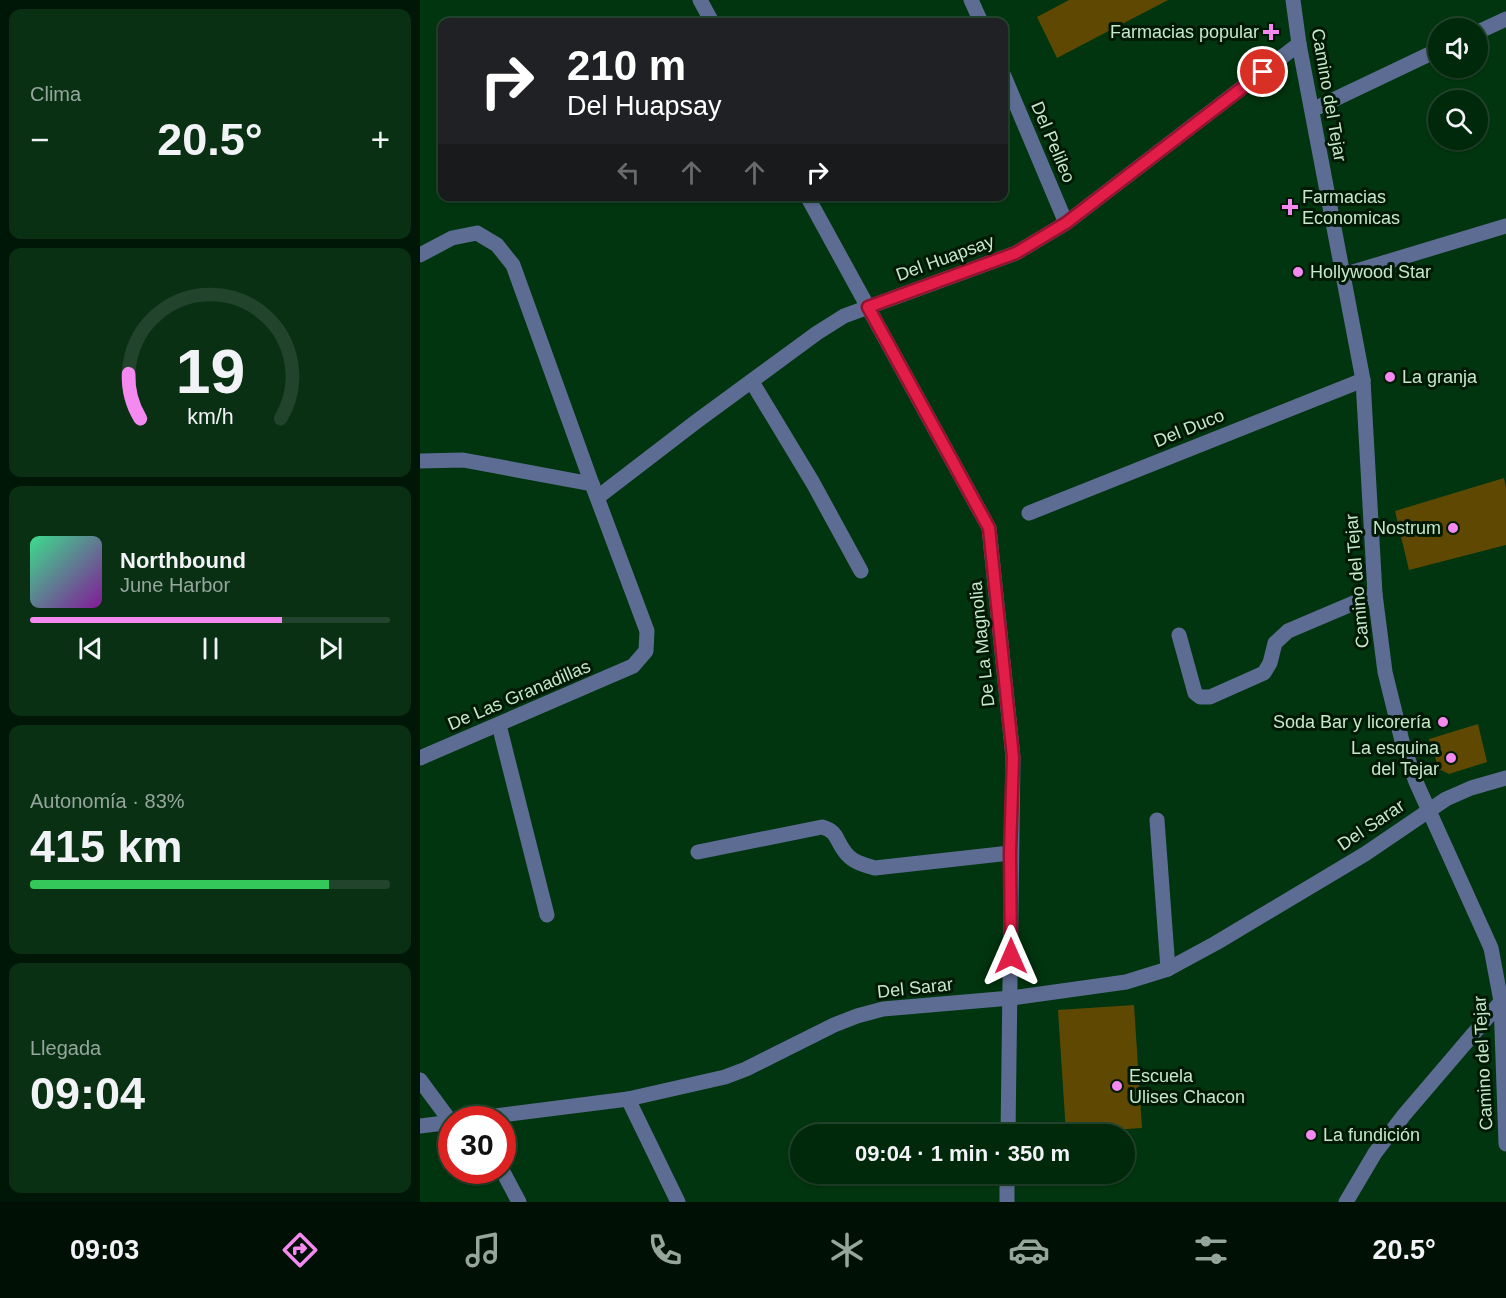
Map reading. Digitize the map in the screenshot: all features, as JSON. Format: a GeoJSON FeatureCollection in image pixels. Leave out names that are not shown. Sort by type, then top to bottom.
{"type":"FeatureCollection","features":[{"type":"Feature","properties":{"kind":"street"},"geometry":{"type":"LineString","coordinates":[[700,0],[710,18]]}},
{"type":"Feature","properties":{"kind":"street"},"geometry":{"type":"LineString","coordinates":[[971,0],[979,18]]}},
{"type":"Feature","properties":{"kind":"street","name":"Camino del Tejar"},"geometry":{"type":"LineString","coordinates":[[1293,0],[1299,44],[1363,380],[1375,594],[1385,672],[1403,745],[1428,811],[1491,948],[1504,999],[1506,1144]]}},
{"type":"Feature","properties":{"kind":"street"},"geometry":{"type":"LineString","coordinates":[[1488,27],[1506,19]]}},
{"type":"Feature","properties":{"kind":"street","name":"Del Huapsay"},"geometry":{"type":"LineString","coordinates":[[595,491],[697,422],[844,316],[1016,253],[1066,223],[1299,44]]}},
{"type":"Feature","properties":{"kind":"street"},"geometry":{"type":"LineString","coordinates":[[1312,110],[1428,55]]}},
{"type":"Feature","properties":{"kind":"street","name":"Del Pelileo"},"geometry":{"type":"LineString","coordinates":[[1008,85],[1066,223]]}},
{"type":"Feature","properties":{"kind":"street","name":"De La Magnolia"},"geometry":{"type":"LineString","coordinates":[[810,201],[989,528],[1013,757],[1008,1124]]}},
{"type":"Feature","properties":{"kind":"street"},"geometry":{"type":"LineString","coordinates":[[1343,275],[1506,226]]}},
{"type":"Feature","properties":{"kind":"street"},"geometry":{"type":"LineString","coordinates":[[420,255],[452,238],[477,233],[497,245],[513,265],[595,491]]}},
{"type":"Feature","properties":{"kind":"street","name":"Del Duco"},"geometry":{"type":"LineString","coordinates":[[1029,513],[1363,380]]}},
{"type":"Feature","properties":{"kind":"street"},"geometry":{"type":"LineString","coordinates":[[752,382],[813,483],[861,571]]}},
{"type":"Feature","properties":{"kind":"street"},"geometry":{"type":"LineString","coordinates":[[420,461],[463,460],[595,491]]}},
{"type":"Feature","properties":{"kind":"street","name":"De Las Granadillas"},"geometry":{"type":"LineString","coordinates":[[420,758],[633,666],[646,651],[647,631],[595,491]]}},
{"type":"Feature","properties":{"kind":"street"},"geometry":{"type":"LineString","coordinates":[[1179,635],[1195,693],[1200,697],[1210,697],[1264,673],[1270,663],[1275,643],[1287,631],[1375,594]]}},
{"type":"Feature","properties":{"kind":"street"},"geometry":{"type":"LineString","coordinates":[[499,725],[547,915]]}},
{"type":"Feature","properties":{"kind":"street","name":"Del Sarar"},"geometry":{"type":"LineString","coordinates":[[516,1113],[628,1098],[724,1077],[746,1069],[857,1016],[883,1010],[1011,998],[1126,982],[1168,969],[1365,854],[1446,799],[1471,788],[1506,778]]}},
{"type":"Feature","properties":{"kind":"street"},"geometry":{"type":"LineString","coordinates":[[1157,820],[1168,969]]}},
{"type":"Feature","properties":{"kind":"street"},"geometry":{"type":"LineString","coordinates":[[698,852],[822,827],[831,830],[845,852],[859,864],[875,868],[1010,853]]}},
{"type":"Feature","properties":{"kind":"street"},"geometry":{"type":"LineString","coordinates":[[1346,1202],[1375,1153],[1404,1115],[1504,999]]}},
{"type":"Feature","properties":{"kind":"street"},"geometry":{"type":"LineString","coordinates":[[420,1080],[439,1106]]}},
{"type":"Feature","properties":{"kind":"street"},"geometry":{"type":"LineString","coordinates":[[628,1098],[678,1202]]}},
{"type":"Feature","properties":{"kind":"street"},"geometry":{"type":"LineString","coordinates":[[420,1126],[438,1124]]}},
{"type":"Feature","properties":{"kind":"street"},"geometry":{"type":"LineString","coordinates":[[509,1184],[519,1202]]}},
{"type":"Feature","properties":{"kind":"street"},"geometry":{"type":"LineString","coordinates":[[1007,1184],[1007,1202]]}},
{"type":"Feature","properties":{"kind":"building"},"geometry":{"type":"Polygon","coordinates":[[[1069,0],[1168,0],[1057,58],[1037,17],[1069,0]]]}},
{"type":"Feature","properties":{"kind":"building","name":"Nostrum"},"geometry":{"type":"Polygon","coordinates":[[[1504,478],[1506,545],[1409,570],[1395,511],[1504,478]]]}},
{"type":"Feature","properties":{"kind":"building"},"geometry":{"type":"Polygon","coordinates":[[[1478,724],[1487,762],[1449,774],[1439,769],[1429,739],[1478,724]]]}},
{"type":"Feature","properties":{"kind":"building","name":"Escuela Ulises Chacon"},"geometry":{"type":"Polygon","coordinates":[[[1134,1005],[1142,1128],[1135,1128],[1135,1124],[1065,1124],[1058,1010],[1134,1005]]]}},
{"type":"Feature","properties":{"kind":"place","name":"Farmacias popular"},"geometry":{"type":"Point","coordinates":[1271,32]}},
{"type":"Feature","properties":{"kind":"place","name":"Farmacias Economicas"},"geometry":{"type":"Point","coordinates":[1290,207]}},
{"type":"Feature","properties":{"kind":"place","name":"Hollywood Star"},"geometry":{"type":"Point","coordinates":[1298,272]}},
{"type":"Feature","properties":{"kind":"place","name":"La granja"},"geometry":{"type":"Point","coordinates":[1390,377]}},
{"type":"Feature","properties":{"kind":"place","name":"Nostrum"},"geometry":{"type":"Point","coordinates":[1453,528]}},
{"type":"Feature","properties":{"kind":"place","name":"Soda Bar y licorería"},"geometry":{"type":"Point","coordinates":[1443,722]}},
{"type":"Feature","properties":{"kind":"place","name":"La esquina del Tejar"},"geometry":{"type":"Point","coordinates":[1451,758]}},
{"type":"Feature","properties":{"kind":"place","name":"Escuela Ulises Chacon"},"geometry":{"type":"Point","coordinates":[1117,1086]}},
{"type":"Feature","properties":{"kind":"place","name":"La fundición"},"geometry":{"type":"Point","coordinates":[1311,1135]}},
{"type":"Feature","properties":{"kind":"route"},"geometry":{"type":"LineString","coordinates":[[1011,956],[1010,853],[1013,757],[989,528],[868,307],[1016,253],[1033,243],[1066,223],[1263,72]]}}]}
